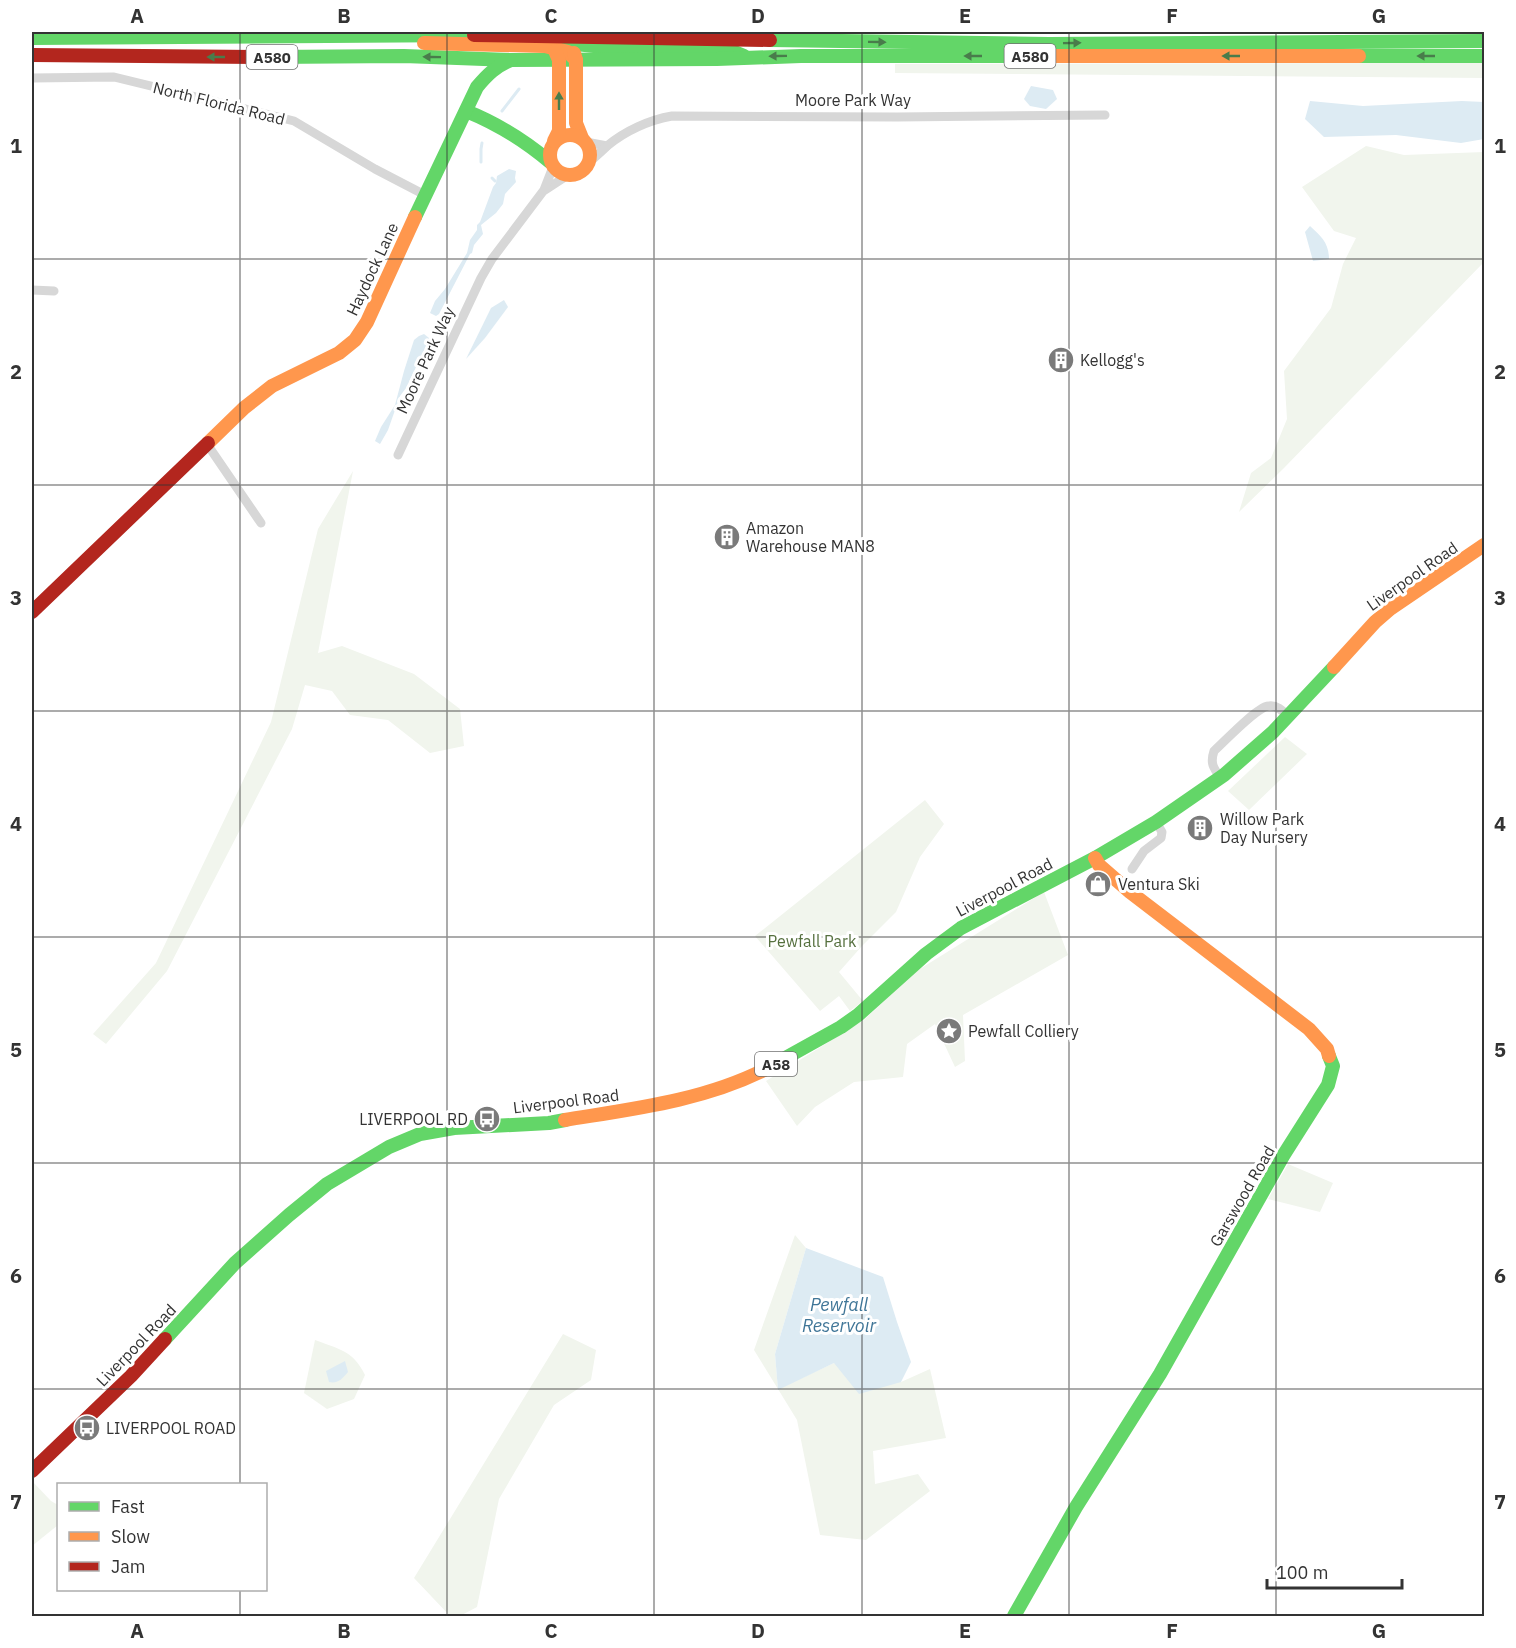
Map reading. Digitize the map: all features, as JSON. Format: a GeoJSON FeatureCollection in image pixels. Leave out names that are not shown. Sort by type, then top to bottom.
{"type":"FeatureCollection","features":[{"type":"Feature","properties":{"kind":"main road","name":"A580"},"geometry":{"type":"LineString","coordinates":[[36,37],[341,36],[553,43],[576,60],[746,57],[1485,56]]}},
{"type":"Feature","properties":{"kind":"main road","name":"A580"},"geometry":{"type":"LineString","coordinates":[[32,55],[512,60],[567,37],[1049,44],[1485,41]]}},
{"type":"Feature","properties":{"kind":"main road"},"geometry":{"type":"LineString","coordinates":[[567,37],[621,49],[727,50],[746,57]]}},
{"type":"Feature","properties":{"kind":"main road"},"geometry":{"type":"LineString","coordinates":[[466,111],[530,145],[562,174],[578,174],[589,163],[590,152],[576,123],[576,60],[567,37]]}},
{"type":"Feature","properties":{"kind":"main road"},"geometry":{"type":"LineString","coordinates":[[552,164],[550,151],[559,123],[553,43]]}},
{"type":"Feature","properties":{"kind":"main road"},"geometry":{"type":"LineString","coordinates":[[465,58],[477,70],[479,80],[477,87]]}},
{"type":"Feature","properties":{"kind":"main road","name":"Haydock Lane"},"geometry":{"type":"LineString","coordinates":[[32,612],[243,408],[272,386],[339,353],[355,340],[368,322],[477,87],[491,71],[512,60]]}},
{"type":"Feature","properties":{"kind":"main road"},"geometry":{"type":"LineString","coordinates":[[530,145],[553,144],[564,135],[571,134],[584,140]]}},
{"type":"Feature","properties":{"kind":"main road","name":"Liverpool Road"},"geometry":{"type":"LineString","coordinates":[[32,1471],[131,1376],[235,1263],[327,1185],[407,1139],[431,1131],[541,1124],[655,1105],[735,1084],[778,1063],[841,1027],[877,1000],[926,954],[961,928],[1095,858],[1156,822],[1221,778],[1288,716],[1375,622],[1390,609],[1485,545]]}},
{"type":"Feature","properties":{"kind":"main road","name":"Garswood Road"},"geometry":{"type":"LineString","coordinates":[[1014,1617],[1076,1507],[1160,1374],[1283,1156],[1328,1085],[1333,1066],[1327,1049],[1309,1029],[1130,892],[1099,865],[1095,858]]}},
{"type":"Feature","properties":{"kind":"street","name":"North Florida Road"},"geometry":{"type":"LineString","coordinates":[[32,78],[114,77],[294,122],[425,195]]}},
{"type":"Feature","properties":{"kind":"street","name":"Moore Park Way"},"geometry":{"type":"LineString","coordinates":[[589,163],[607,146],[632,130],[646,123],[672,116],[1105,115]]}},
{"type":"Feature","properties":{"kind":"street"},"geometry":{"type":"LineString","coordinates":[[584,140],[607,146]]}},
{"type":"Feature","properties":{"kind":"street","name":"Moore Park Way"},"geometry":{"type":"LineString","coordinates":[[398,455],[481,278],[492,259],[544,190],[552,164]]}},
{"type":"Feature","properties":{"kind":"street","name":"Moore Park Way"},"geometry":{"type":"LineString","coordinates":[[544,190],[568,175]]}},
{"type":"Feature","properties":{"kind":"street"},"geometry":{"type":"LineString","coordinates":[[32,290],[54,291]]}},
{"type":"Feature","properties":{"kind":"street"},"geometry":{"type":"LineString","coordinates":[[207,444],[261,523]]}},
{"type":"Feature","properties":{"kind":"street"},"geometry":{"type":"LineString","coordinates":[[1221,778],[1214,769],[1211,759],[1214,751],[1260,709],[1270,705],[1277,707],[1288,716]]}},
{"type":"Feature","properties":{"kind":"street"},"geometry":{"type":"LineString","coordinates":[[1145,869],[1134,866],[1144,851],[1161,838],[1162,832],[1156,822]]}},
{"type":"Feature","properties":{"kind":"green space"},"geometry":{"type":"Polygon","coordinates":[[[1484,63],[1484,78],[895,73],[895,64],[1484,63]]]}},
{"type":"Feature","properties":{"kind":"green space"},"geometry":{"type":"Polygon","coordinates":[[[1366,146],[1404,155],[1484,152],[1484,262],[1239,512],[1251,473],[1271,458],[1287,419],[1284,371],[1331,308],[1343,264],[1356,238],[1334,231],[1302,187],[1366,146]]]}},
{"type":"Feature","properties":{"kind":"green space"},"geometry":{"type":"Polygon","coordinates":[[[353,471],[318,653],[342,646],[414,674],[460,709],[464,746],[430,753],[388,720],[350,715],[332,691],[305,685],[292,729],[167,971],[106,1044],[93,1034],[156,963],[271,722],[318,529],[353,471]]]}},
{"type":"Feature","properties":{"kind":"green space"},"geometry":{"type":"Polygon","coordinates":[[[1285,737],[1307,754],[1249,810],[1228,791],[1285,737]]]}},
{"type":"Feature","properties":{"kind":"green space","name":"Pewfall Park"},"geometry":{"type":"Polygon","coordinates":[[[925,800],[944,824],[920,857],[896,912],[839,972],[863,1001],[850,1011],[839,996],[820,1011],[755,936],[925,800]]]}},
{"type":"Feature","properties":{"kind":"green space"},"geometry":{"type":"Polygon","coordinates":[[[1044,892],[1068,955],[963,1015],[965,1061],[955,1067],[935,1024],[907,1044],[903,1077],[854,1082],[815,1107],[797,1126],[766,1081],[864,1020],[915,972],[1044,892]]]}},
{"type":"Feature","properties":{"kind":"green space"},"geometry":{"type":"Polygon","coordinates":[[[1288,1164],[1333,1183],[1320,1212],[1268,1199],[1288,1164]]]}},
{"type":"Feature","properties":{"kind":"green space"},"geometry":{"type":"Polygon","coordinates":[[[795,1235],[806,1248],[775,1354],[778,1389],[834,1363],[901,1382],[930,1369],[946,1438],[873,1451],[875,1484],[918,1474],[930,1491],[866,1540],[820,1535],[797,1420],[754,1350],[795,1235]]]}},
{"type":"Feature","properties":{"kind":"green space"},"geometry":{"type":"Polygon","coordinates":[[[563,1334],[596,1350],[591,1380],[554,1405],[499,1499],[477,1607],[460,1616],[450,1616],[414,1578],[563,1334]]]}},
{"type":"Feature","properties":{"kind":"green space"},"geometry":{"type":"Polygon","coordinates":[[[315,1340],[350,1355],[360,1367],[365,1375],[354,1399],[327,1409],[304,1393],[315,1340]]]}},
{"type":"Feature","properties":{"kind":"green space"},"geometry":{"type":"Polygon","coordinates":[[[32,1481],[57,1504],[57,1526],[32,1546],[32,1481]]]}},
{"type":"Feature","properties":{"kind":"water"},"geometry":{"type":"Polygon","coordinates":[[[1031,86],[1053,90],[1057,99],[1046,109],[1030,106],[1024,99],[1031,86]]]}},
{"type":"Feature","properties":{"kind":"water"},"geometry":{"type":"Polygon","coordinates":[[[1310,101],[1363,106],[1484,102],[1484,139],[1461,143],[1396,135],[1324,137],[1305,119],[1310,101]]]}},
{"type":"Feature","properties":{"kind":"water"},"geometry":{"type":"Polygon","coordinates":[[[509,169],[516,171],[516,182],[505,194],[503,204],[496,213],[481,225],[483,234],[474,245],[472,253],[439,314],[436,316],[430,313],[435,301],[467,253],[470,240],[477,230],[497,176],[509,169]]]}},
{"type":"Feature","properties":{"kind":"water"},"geometry":{"type":"Polygon","coordinates":[[[1310,226],[1326,244],[1329,259],[1313,261],[1305,232],[1310,226]]]}},
{"type":"Feature","properties":{"kind":"water"},"geometry":{"type":"Polygon","coordinates":[[[504,300],[508,307],[466,359],[491,308],[504,300]]]}},
{"type":"Feature","properties":{"kind":"water"},"geometry":{"type":"Polygon","coordinates":[[[424,334],[429,338],[428,342],[400,396],[388,430],[380,444],[375,441],[395,405],[414,340],[424,334]]]}},
{"type":"Feature","properties":{"kind":"water","name":"Pewfall Reservoir"},"geometry":{"type":"Polygon","coordinates":[[[806,1248],[883,1277],[911,1362],[901,1382],[859,1394],[834,1363],[778,1390],[775,1354],[806,1248]]]}},
{"type":"Feature","properties":{"kind":"water"},"geometry":{"type":"Polygon","coordinates":[[[345,1361],[348,1372],[338,1381],[329,1382],[326,1371],[345,1361]]]}},
{"type":"Feature","properties":{"kind":"waterway"},"geometry":{"type":"LineString","coordinates":[[502,111],[519,89]]}},
{"type":"Feature","properties":{"kind":"waterway"},"geometry":{"type":"LineString","coordinates":[[481,162],[482,143]]}},
{"type":"Feature","properties":{"kind":"waterway"},"geometry":{"type":"LineString","coordinates":[[492,178],[495,181]]}},
{"type":"Feature","properties":{"kind":"traffic: fast"},"geometry":{"type":"LineString","coordinates":[[32,38],[474,35]]}},
{"type":"Feature","properties":{"kind":"traffic: fast"},"geometry":{"type":"LineString","coordinates":[[770,40],[1049,44],[1484,41]]}},
{"type":"Feature","properties":{"kind":"traffic: fast"},"geometry":{"type":"LineString","coordinates":[[558,42],[621,49],[727,49],[744,56]]}},
{"type":"Feature","properties":{"kind":"traffic: fast"},"geometry":{"type":"LineString","coordinates":[[269,57],[404,56],[511,60],[717,59],[801,56],[1044,56]]}},
{"type":"Feature","properties":{"kind":"traffic: fast"},"geometry":{"type":"LineString","coordinates":[[1359,56],[1484,56]]}},
{"type":"Feature","properties":{"kind":"traffic: fast"},"geometry":{"type":"LineString","coordinates":[[415,217],[477,87],[492,71],[511,60]]}},
{"type":"Feature","properties":{"kind":"traffic: fast"},"geometry":{"type":"LineString","coordinates":[[466,111],[510,133],[550,162]]}},
{"type":"Feature","properties":{"kind":"traffic: fast"},"geometry":{"type":"LineString","coordinates":[[764,1070],[858,1015],[926,954],[961,928],[1095,858],[1156,822],[1224,775],[1273,732],[1334,667]]}},
{"type":"Feature","properties":{"kind":"traffic: fast"},"geometry":{"type":"LineString","coordinates":[[1014,1616],[1076,1507],[1160,1374],[1283,1156],[1328,1085],[1333,1066],[1329,1056]]}},
{"type":"Feature","properties":{"kind":"traffic: fast"},"geometry":{"type":"LineString","coordinates":[[165,1339],[235,1263],[289,1215],[327,1184],[389,1147],[420,1134],[454,1128],[549,1123],[565,1120]]}},
{"type":"Feature","properties":{"kind":"traffic: slow"},"geometry":{"type":"LineString","coordinates":[[424,43],[545,46],[568,52],[576,60]]}},
{"type":"Feature","properties":{"kind":"traffic: slow"},"geometry":{"type":"LineString","coordinates":[[554,141],[559,131],[559,60],[555,51]]}},
{"type":"Feature","properties":{"kind":"traffic: slow"},"geometry":{"type":"LineString","coordinates":[[574,53],[576,123],[582,138]]}},
{"type":"Feature","properties":{"kind":"traffic: slow"},"geometry":{"type":"LineString","coordinates":[[1044,56],[1359,56]]}},
{"type":"Feature","properties":{"kind":"traffic: slow"},"geometry":{"type":"LineString","coordinates":[[570,135],[578,136],[584,141],[589,147],[590,155],[589,163],[584,169],[578,174],[570,175],[562,174],[556,169],[551,163],[550,155],[551,147],[556,141],[562,136],[570,135]]}},
{"type":"Feature","properties":{"kind":"traffic: slow"},"geometry":{"type":"LineString","coordinates":[[208,443],[244,408],[272,386],[339,353],[355,340],[367,322],[415,217]]}},
{"type":"Feature","properties":{"kind":"traffic: slow"},"geometry":{"type":"LineString","coordinates":[[1334,667],[1390,609],[1484,545]]}},
{"type":"Feature","properties":{"kind":"traffic: slow"},"geometry":{"type":"LineString","coordinates":[[1095,858],[1099,865],[1130,892],[1309,1029],[1327,1049],[1329,1056]]}},
{"type":"Feature","properties":{"kind":"traffic: slow"},"geometry":{"type":"LineString","coordinates":[[565,1120],[641,1108],[691,1097],[740,1081],[764,1070]]}},
{"type":"Feature","properties":{"kind":"traffic: jam"},"geometry":{"type":"LineString","coordinates":[[474,35],[770,40]]}},
{"type":"Feature","properties":{"kind":"traffic: jam"},"geometry":{"type":"LineString","coordinates":[[32,55],[269,57]]}},
{"type":"Feature","properties":{"kind":"traffic: jam"},"geometry":{"type":"LineString","coordinates":[[32,612],[208,443]]}},
{"type":"Feature","properties":{"kind":"traffic: jam"},"geometry":{"type":"LineString","coordinates":[[32,1471],[131,1376],[165,1339]]}},
{"type":"Feature","properties":{"kind":"place","name":"Kellogg's"},"geometry":{"type":"Point","coordinates":[1061,360]}},
{"type":"Feature","properties":{"kind":"place","name":"Amazon Warehouse MAN8"},"geometry":{"type":"Point","coordinates":[727,537]}},
{"type":"Feature","properties":{"kind":"place","name":"Willow Park Day Nursery"},"geometry":{"type":"Point","coordinates":[1200,828]}},
{"type":"Feature","properties":{"kind":"place","name":"Ventura Ski"},"geometry":{"type":"Point","coordinates":[1098,884]}},
{"type":"Feature","properties":{"kind":"place","name":"Pewfall Colliery"},"geometry":{"type":"Point","coordinates":[949,1031]}},
{"type":"Feature","properties":{"kind":"place","name":"LIVERPOOL RD"},"geometry":{"type":"Point","coordinates":[487,1119]}},
{"type":"Feature","properties":{"kind":"place","name":"LIVERPOOL ROAD"},"geometry":{"type":"Point","coordinates":[87,1428]}}]}
